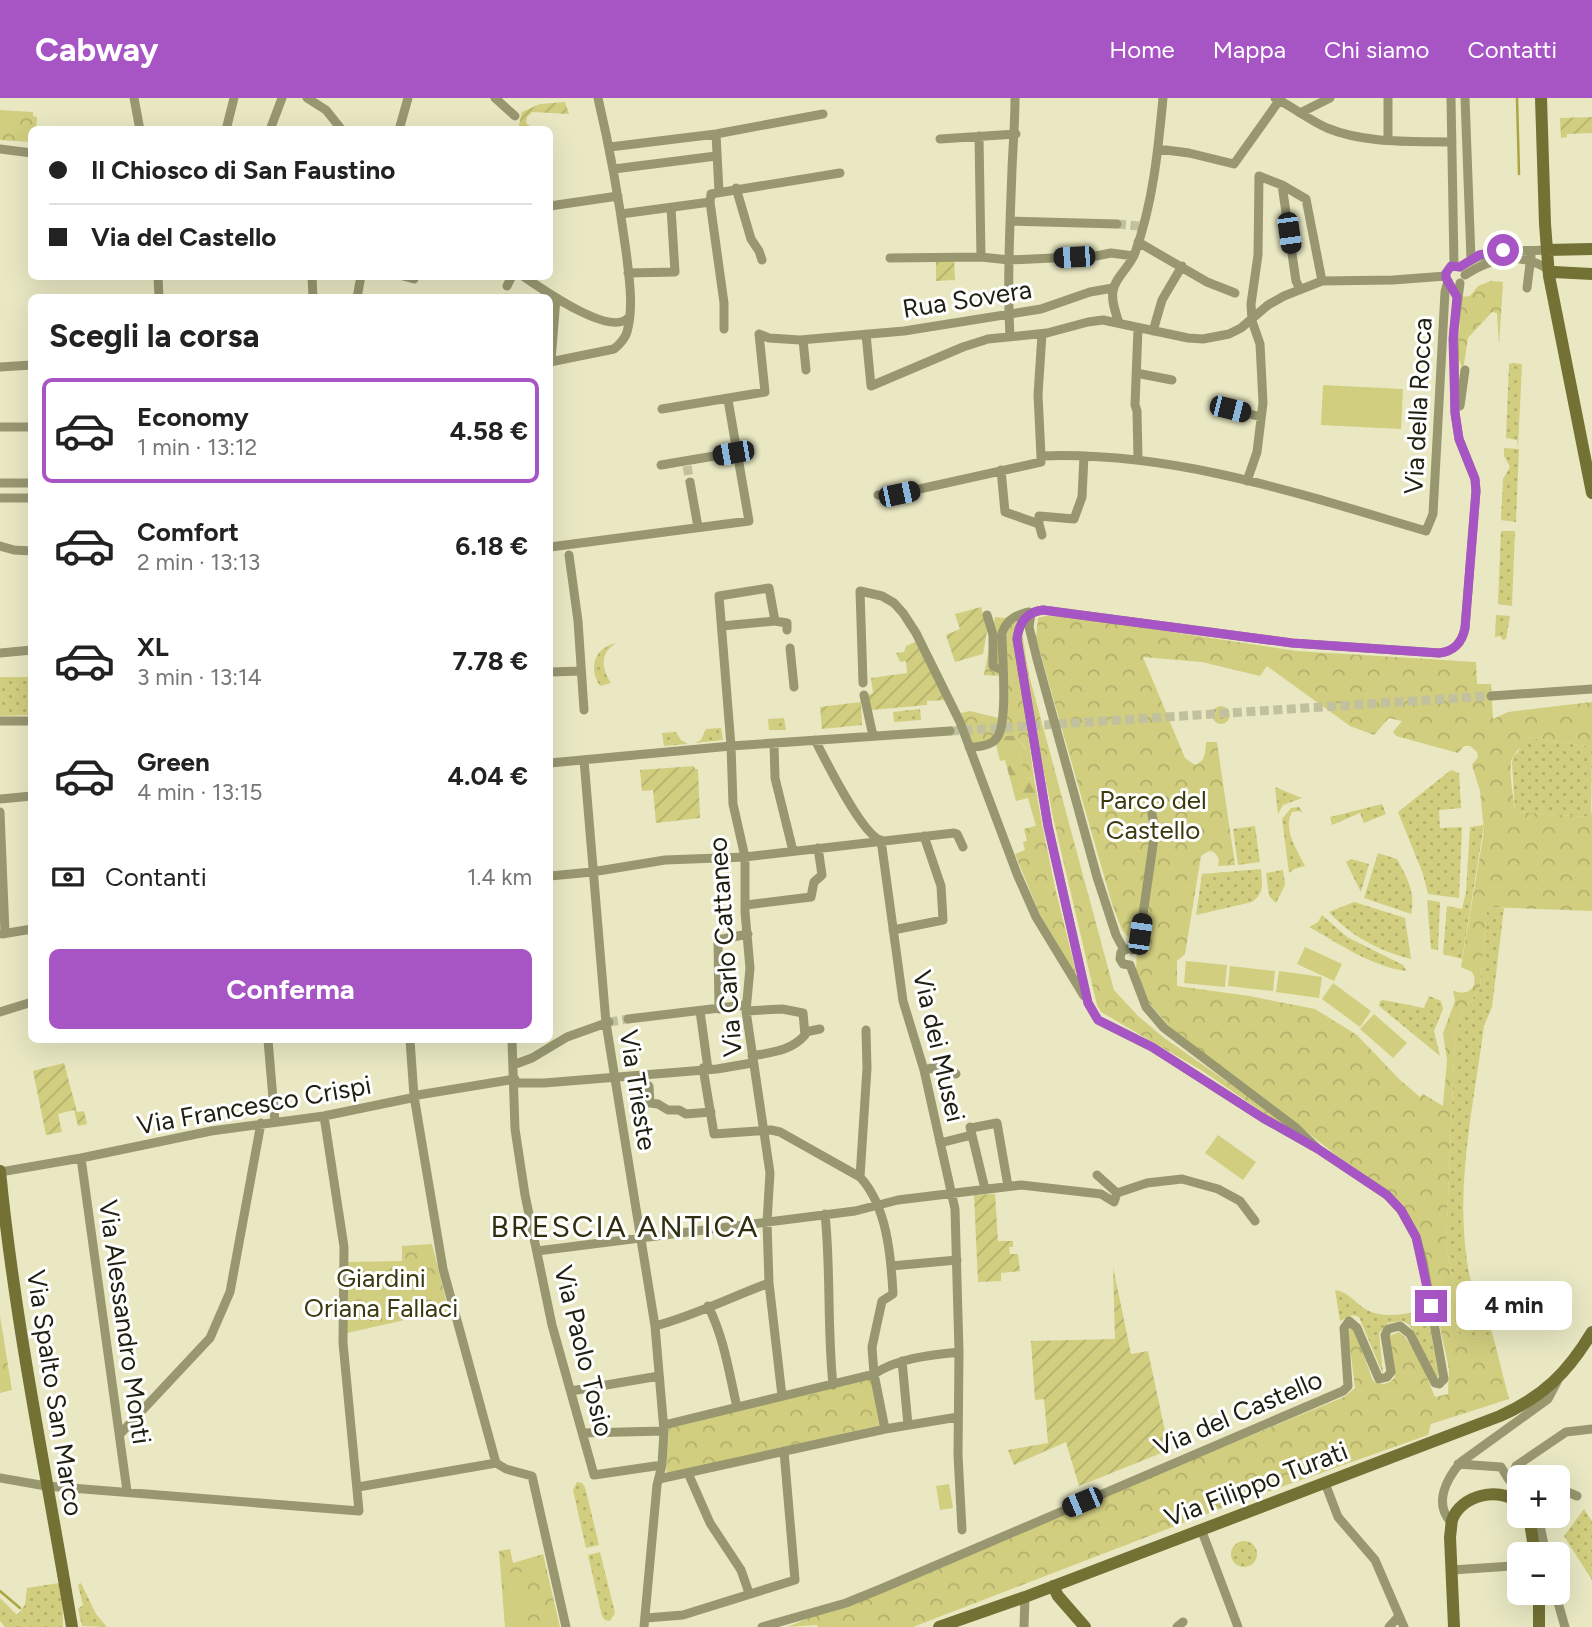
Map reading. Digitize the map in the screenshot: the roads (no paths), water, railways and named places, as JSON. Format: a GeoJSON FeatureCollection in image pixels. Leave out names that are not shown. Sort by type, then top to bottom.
{"type":"FeatureCollection","features":[{"type":"Feature","properties":{"kind":"main road"},"geometry":{"type":"LineString","coordinates":[[1541,98],[1549,273],[1590,467],[1592,493]]}},
{"type":"Feature","properties":{"kind":"main road"},"geometry":{"type":"LineString","coordinates":[[1547,250],[1592,249]]}},
{"type":"Feature","properties":{"kind":"main road"},"geometry":{"type":"LineString","coordinates":[[1549,273],[1592,274]]}},
{"type":"Feature","properties":{"kind":"main road","name":"Via Spalto San Marco"},"geometry":{"type":"LineString","coordinates":[[0,1172],[11,1270],[46,1486],[73,1625]]}},
{"type":"Feature","properties":{"kind":"main road"},"geometry":{"type":"LineString","coordinates":[[1575,1360],[1592,1332]]}},
{"type":"Feature","properties":{"kind":"main road"},"geometry":{"type":"LineString","coordinates":[[1575,1360],[1585,1356],[1592,1348]]}},
{"type":"Feature","properties":{"kind":"main road","name":"Via Filippo Turati"},"geometry":{"type":"LineString","coordinates":[[939,1627],[1025,1597],[1500,1416],[1526,1403],[1560,1377],[1575,1360]]}},
{"type":"Feature","properties":{"kind":"main road"},"geometry":{"type":"LineString","coordinates":[[1454,1627],[1451,1522],[1465,1503],[1486,1495],[1507,1492]]}},
{"type":"Feature","properties":{"kind":"main road"},"geometry":{"type":"LineString","coordinates":[[1054,1586],[1058,1596],[1085,1627]]}},
{"type":"Feature","properties":{"kind":"main road"},"geometry":{"type":"LineString","coordinates":[[1539,1605],[1539,1627]]}},
{"type":"Feature","properties":{"kind":"street"},"geometry":{"type":"LineString","coordinates":[[134,98],[140,126]]}},
{"type":"Feature","properties":{"kind":"street"},"geometry":{"type":"LineString","coordinates":[[227,126],[234,98]]}},
{"type":"Feature","properties":{"kind":"street"},"geometry":{"type":"LineString","coordinates":[[272,126],[282,98]]}},
{"type":"Feature","properties":{"kind":"street"},"geometry":{"type":"LineString","coordinates":[[307,98],[326,110],[339,126]]}},
{"type":"Feature","properties":{"kind":"street"},"geometry":{"type":"LineString","coordinates":[[400,126],[408,98]]}},
{"type":"Feature","properties":{"kind":"street"},"geometry":{"type":"LineString","coordinates":[[495,98],[515,116]]}},
{"type":"Feature","properties":{"kind":"street"},"geometry":{"type":"LineString","coordinates":[[553,361],[611,350],[618,346],[627,331],[628,273],[621,214],[610,147],[598,98]]}},
{"type":"Feature","properties":{"kind":"street"},"geometry":{"type":"LineString","coordinates":[[1010,337],[1009,260],[1016,134],[1015,98]]}},
{"type":"Feature","properties":{"kind":"street"},"geometry":{"type":"LineString","coordinates":[[1119,323],[1112,295],[1113,288],[1134,256],[1138,242],[1158,149],[1163,98]]}},
{"type":"Feature","properties":{"kind":"street"},"geometry":{"type":"LineString","coordinates":[[1158,149],[1234,164],[1278,98],[1300,113],[1339,132],[1388,140],[1452,142]]}},
{"type":"Feature","properties":{"kind":"street"},"geometry":{"type":"LineString","coordinates":[[1300,113],[1330,98]]}},
{"type":"Feature","properties":{"kind":"street"},"geometry":{"type":"LineString","coordinates":[[1388,98],[1388,140]]}},
{"type":"Feature","properties":{"kind":"street"},"geometry":{"type":"LineString","coordinates":[[1451,98],[1453,339],[1455,413],[1458,424]]}},
{"type":"Feature","properties":{"kind":"street"},"geometry":{"type":"LineString","coordinates":[[1465,98],[1471,259]]}},
{"type":"Feature","properties":{"kind":"street"},"geometry":{"type":"LineString","coordinates":[[610,147],[716,134],[823,114]]}},
{"type":"Feature","properties":{"kind":"street"},"geometry":{"type":"LineString","coordinates":[[716,134],[719,192]]}},
{"type":"Feature","properties":{"kind":"street"},"geometry":{"type":"LineString","coordinates":[[940,139],[1016,134]]}},
{"type":"Feature","properties":{"kind":"street"},"geometry":{"type":"LineString","coordinates":[[979,136],[981,257]]}},
{"type":"Feature","properties":{"kind":"street"},"geometry":{"type":"LineString","coordinates":[[0,149],[28,152]]}},
{"type":"Feature","properties":{"kind":"street"},"geometry":{"type":"LineString","coordinates":[[614,169],[716,156]]}},
{"type":"Feature","properties":{"kind":"street"},"geometry":{"type":"LineString","coordinates":[[724,329],[724,303],[711,194],[840,173]]}},
{"type":"Feature","properties":{"kind":"street"},"geometry":{"type":"LineString","coordinates":[[1041,456],[1138,460],[1247,481],[1257,452],[1263,403],[1259,344],[1252,321],[1250,299],[1258,254],[1259,176],[1306,199],[1322,281]]}},
{"type":"Feature","properties":{"kind":"street"},"geometry":{"type":"LineString","coordinates":[[1282,185],[1296,281],[1300,289]]}},
{"type":"Feature","properties":{"kind":"street"},"geometry":{"type":"LineString","coordinates":[[736,188],[751,239],[762,260]]}},
{"type":"Feature","properties":{"kind":"street"},"geometry":{"type":"LineString","coordinates":[[553,206],[618,196]]}},
{"type":"Feature","properties":{"kind":"street"},"geometry":{"type":"LineString","coordinates":[[621,214],[710,202]]}},
{"type":"Feature","properties":{"kind":"street"},"geometry":{"type":"LineString","coordinates":[[628,273],[675,272],[671,208]]}},
{"type":"Feature","properties":{"kind":"street"},"geometry":{"type":"LineString","coordinates":[[1010,221],[1118,224]]}},
{"type":"Feature","properties":{"kind":"street"},"geometry":{"type":"LineString","coordinates":[[1138,242],[1207,282],[1235,293]]}},
{"type":"Feature","properties":{"kind":"street"},"geometry":{"type":"LineString","coordinates":[[1454,281],[1471,259],[1503,250],[1531,255],[1549,273]]}},
{"type":"Feature","properties":{"kind":"street"},"geometry":{"type":"LineString","coordinates":[[866,334],[871,386],[988,339],[1042,334],[1102,320],[1203,339],[1229,334],[1252,321],[1268,305],[1322,281],[1454,281],[1497,260],[1547,250]]}},
{"type":"Feature","properties":{"kind":"street"},"geometry":{"type":"LineString","coordinates":[[890,258],[981,257],[1009,260],[1111,253],[1134,256]]}},
{"type":"Feature","properties":{"kind":"street"},"geometry":{"type":"LineString","coordinates":[[1527,288],[1531,255]]}},
{"type":"Feature","properties":{"kind":"street"},"geometry":{"type":"LineString","coordinates":[[1153,331],[1162,300],[1182,266]]}},
{"type":"Feature","properties":{"kind":"street"},"geometry":{"type":"LineString","coordinates":[[507,286],[510,280]]}},
{"type":"Feature","properties":{"kind":"street"},"geometry":{"type":"LineString","coordinates":[[529,280],[550,294]]}},
{"type":"Feature","properties":{"kind":"street","name":"Via della Rocca"},"geometry":{"type":"LineString","coordinates":[[1247,481],[1426,531],[1431,524],[1433,513],[1445,292],[1454,281]]}},
{"type":"Feature","properties":{"kind":"street","name":"Rua Sovera"},"geometry":{"type":"LineString","coordinates":[[728,400],[765,392],[759,334],[769,338],[803,340],[904,331],[1009,316],[1041,309],[1090,292],[1113,288]]}},
{"type":"Feature","properties":{"kind":"street"},"geometry":{"type":"LineString","coordinates":[[553,296],[614,324],[621,324],[628,318]]}},
{"type":"Feature","properties":{"kind":"street"},"geometry":{"type":"LineString","coordinates":[[553,330],[556,298]]}},
{"type":"Feature","properties":{"kind":"street"},"geometry":{"type":"LineString","coordinates":[[614,324],[619,332],[618,346]]}},
{"type":"Feature","properties":{"kind":"street"},"geometry":{"type":"LineString","coordinates":[[1138,328],[1135,405],[1138,460]]}},
{"type":"Feature","properties":{"kind":"street"},"geometry":{"type":"LineString","coordinates":[[878,495],[907,492],[1041,461],[1038,395],[1042,334]]}},
{"type":"Feature","properties":{"kind":"street"},"geometry":{"type":"LineString","coordinates":[[803,340],[806,370]]}},
{"type":"Feature","properties":{"kind":"street"},"geometry":{"type":"LineString","coordinates":[[0,367],[28,365]]}},
{"type":"Feature","properties":{"kind":"street"},"geometry":{"type":"LineString","coordinates":[[969,747],[983,746],[998,736],[1003,713],[1002,633],[1004,626],[1012,618],[1033,612],[1069,612],[1292,643],[1439,653],[1453,650],[1464,636],[1476,491],[1475,479],[1459,439],[1458,424],[1465,370]]}},
{"type":"Feature","properties":{"kind":"street"},"geometry":{"type":"LineString","coordinates":[[1136,373],[1172,380]]}},
{"type":"Feature","properties":{"kind":"street"},"geometry":{"type":"LineString","coordinates":[[553,547],[749,521],[728,400],[662,409]]}},
{"type":"Feature","properties":{"kind":"street"},"geometry":{"type":"LineString","coordinates":[[1230,409],[1261,417]]}},
{"type":"Feature","properties":{"kind":"street"},"geometry":{"type":"LineString","coordinates":[[0,427],[28,427]]}},
{"type":"Feature","properties":{"kind":"street"},"geometry":{"type":"LineString","coordinates":[[661,465],[687,463],[738,452]]}},
{"type":"Feature","properties":{"kind":"street"},"geometry":{"type":"LineString","coordinates":[[1042,535],[1039,516],[1074,519],[1082,497],[1084,456]]}},
{"type":"Feature","properties":{"kind":"street"},"geometry":{"type":"LineString","coordinates":[[1001,470],[1005,512],[1039,524]]}},
{"type":"Feature","properties":{"kind":"street"},"geometry":{"type":"LineString","coordinates":[[0,482],[28,483]]}},
{"type":"Feature","properties":{"kind":"street"},"geometry":{"type":"LineString","coordinates":[[690,482],[698,527]]}},
{"type":"Feature","properties":{"kind":"street"},"geometry":{"type":"LineString","coordinates":[[0,498],[28,498]]}},
{"type":"Feature","properties":{"kind":"street"},"geometry":{"type":"LineString","coordinates":[[0,546],[28,551]]}},
{"type":"Feature","properties":{"kind":"street"},"geometry":{"type":"LineString","coordinates":[[569,555],[578,621],[584,710]]}},
{"type":"Feature","properties":{"kind":"street","name":"Via Carlo Cattaneo"},"geometry":{"type":"LineString","coordinates":[[775,621],[769,589],[719,596],[732,746],[733,804],[745,857],[750,968],[746,1008],[752,1059],[768,1130],[769,1283],[782,1396]]}},
{"type":"Feature","properties":{"kind":"street"},"geometry":{"type":"LineString","coordinates":[[863,683],[860,591],[882,596],[890,601],[910,623],[959,719],[1017,874],[1036,917],[1098,1020],[1152,1047],[1263,1118],[1318,1149]]}},
{"type":"Feature","properties":{"kind":"street"},"geometry":{"type":"LineString","coordinates":[[1033,612],[1029,627],[1059,740],[1107,909],[1128,950]]}},
{"type":"Feature","properties":{"kind":"street"},"geometry":{"type":"LineString","coordinates":[[1033,612],[1020,624],[1017,639],[1048,826],[1088,1003]]}},
{"type":"Feature","properties":{"kind":"street"},"geometry":{"type":"LineString","coordinates":[[987,615],[993,635],[993,666],[1002,670]]}},
{"type":"Feature","properties":{"kind":"street"},"geometry":{"type":"LineString","coordinates":[[722,626],[775,621],[787,627]]}},
{"type":"Feature","properties":{"kind":"street"},"geometry":{"type":"LineString","coordinates":[[790,648],[794,687]]}},
{"type":"Feature","properties":{"kind":"street"},"geometry":{"type":"LineString","coordinates":[[0,653],[28,650]]}},
{"type":"Feature","properties":{"kind":"street"},"geometry":{"type":"LineString","coordinates":[[553,672],[581,671]]}},
{"type":"Feature","properties":{"kind":"street"},"geometry":{"type":"LineString","coordinates":[[1491,696],[1591,690]]}},
{"type":"Feature","properties":{"kind":"street"},"geometry":{"type":"LineString","coordinates":[[864,695],[873,736]]}},
{"type":"Feature","properties":{"kind":"street"},"geometry":{"type":"LineString","coordinates":[[0,721],[28,721]]}},
{"type":"Feature","properties":{"kind":"street"},"geometry":{"type":"LineString","coordinates":[[553,764],[732,746],[950,731]]}},
{"type":"Feature","properties":{"kind":"street"},"geometry":{"type":"LineString","coordinates":[[815,740],[872,837],[881,840]]}},
{"type":"Feature","properties":{"kind":"street"},"geometry":{"type":"LineString","coordinates":[[774,743],[775,778],[793,851]]}},
{"type":"Feature","properties":{"kind":"street","name":"Via Trieste"},"geometry":{"type":"LineString","coordinates":[[584,760],[607,1022],[655,1326],[664,1428],[659,1479]]}},
{"type":"Feature","properties":{"kind":"street"},"geometry":{"type":"LineString","coordinates":[[0,799],[28,796]]}},
{"type":"Feature","properties":{"kind":"street"},"geometry":{"type":"LineString","coordinates":[[0,812],[3,934],[28,930]]}},
{"type":"Feature","properties":{"kind":"street","name":"Via del Castello"},"geometry":{"type":"LineString","coordinates":[[762,1627],[846,1603],[1343,1391],[1348,1385],[1344,1328],[1349,1321],[1357,1328],[1379,1379],[1387,1377],[1391,1372],[1385,1335],[1388,1329],[1400,1326],[1410,1334],[1431,1378],[1435,1383],[1442,1382],[1444,1368],[1416,1237],[1401,1210],[1387,1195],[1318,1149],[1295,1127],[1164,1028],[1146,1007],[1130,965],[1136,958],[1128,950],[1140,934],[1155,828],[1152,814]]}},
{"type":"Feature","properties":{"kind":"street"},"geometry":{"type":"LineString","coordinates":[[553,876],[665,860],[745,857],[924,835],[955,834],[962,847]]}},
{"type":"Feature","properties":{"kind":"street"},"geometry":{"type":"LineString","coordinates":[[893,930],[943,920],[941,886],[924,835]]}},
{"type":"Feature","properties":{"kind":"street","name":"Via dei Musei"},"geometry":{"type":"LineString","coordinates":[[881,840],[903,1001],[924,1070],[953,1194],[957,1260],[962,1531]]}},
{"type":"Feature","properties":{"kind":"street"},"geometry":{"type":"LineString","coordinates":[[746,905],[811,897],[814,882],[822,875],[818,848]]}},
{"type":"Feature","properties":{"kind":"street"},"geometry":{"type":"LineString","coordinates":[[719,1009],[718,940],[748,934]]}},
{"type":"Feature","properties":{"kind":"street"},"geometry":{"type":"LineString","coordinates":[[0,1012],[28,1003]]}},
{"type":"Feature","properties":{"kind":"street"},"geometry":{"type":"LineString","coordinates":[[628,1020],[719,1009],[773,1008],[801,1011],[805,1032],[820,1029]]}},
{"type":"Feature","properties":{"kind":"street"},"geometry":{"type":"LineString","coordinates":[[700,1011],[714,1134],[768,1130],[780,1132],[860,1177],[878,1206],[891,1266],[892,1294],[882,1301],[872,1347],[874,1374],[885,1429]]}},
{"type":"Feature","properties":{"kind":"street"},"geometry":{"type":"LineString","coordinates":[[513,1065],[532,1059],[567,1037],[607,1022]]}},
{"type":"Feature","properties":{"kind":"street"},"geometry":{"type":"LineString","coordinates":[[860,1177],[867,1068],[866,1030]]}},
{"type":"Feature","properties":{"kind":"street","name":"Via Francesco Crispi"},"geometry":{"type":"LineString","coordinates":[[0,1172],[261,1123],[324,1116],[414,1096],[515,1081],[647,1075],[706,1068],[780,1051],[797,1044],[805,1032]]}},
{"type":"Feature","properties":{"kind":"street"},"geometry":{"type":"LineString","coordinates":[[268,1043],[275,1122]]}},
{"type":"Feature","properties":{"kind":"street"},"geometry":{"type":"LineString","coordinates":[[410,1043],[414,1096],[443,1269],[496,1463]]}},
{"type":"Feature","properties":{"kind":"street","name":"Via Paolo Tosio"},"geometry":{"type":"LineString","coordinates":[[512,1043],[518,1147],[537,1251],[552,1325],[593,1470],[662,1465]]}},
{"type":"Feature","properties":{"kind":"street"},"geometry":{"type":"LineString","coordinates":[[924,1070],[941,1066],[956,1074]]}},
{"type":"Feature","properties":{"kind":"street"},"geometry":{"type":"LineString","coordinates":[[649,1086],[650,1103],[686,1114],[711,1112]]}},
{"type":"Feature","properties":{"kind":"street"},"geometry":{"type":"LineString","coordinates":[[0,1478],[46,1486],[359,1511],[343,1343],[344,1247],[324,1116]]}},
{"type":"Feature","properties":{"kind":"street"},"geometry":{"type":"LineString","coordinates":[[121,1433],[209,1338],[230,1292],[261,1123]]}},
{"type":"Feature","properties":{"kind":"street"},"geometry":{"type":"LineString","coordinates":[[940,1143],[971,1130],[998,1123],[1008,1186]]}},
{"type":"Feature","properties":{"kind":"street"},"geometry":{"type":"LineString","coordinates":[[971,1130],[985,1189]]}},
{"type":"Feature","properties":{"kind":"street","name":"Via Alessandro Monti"},"geometry":{"type":"LineString","coordinates":[[81,1158],[127,1491]]}},
{"type":"Feature","properties":{"kind":"street"},"geometry":{"type":"LineString","coordinates":[[1097,1175],[1117,1193]]}},
{"type":"Feature","properties":{"kind":"street"},"geometry":{"type":"LineString","coordinates":[[1117,1193],[1147,1183],[1182,1179],[1218,1189],[1240,1201],[1255,1221]]}},
{"type":"Feature","properties":{"kind":"street"},"geometry":{"type":"LineString","coordinates":[[537,1251],[825,1214],[878,1206],[898,1200],[1008,1186],[1085,1191],[1101,1194],[1114,1202],[1117,1193]]}},
{"type":"Feature","properties":{"kind":"street"},"geometry":{"type":"LineString","coordinates":[[825,1214],[829,1255],[829,1348],[833,1385]]}},
{"type":"Feature","properties":{"kind":"street"},"geometry":{"type":"LineString","coordinates":[[891,1266],[957,1260]]}},
{"type":"Feature","properties":{"kind":"street"},"geometry":{"type":"LineString","coordinates":[[655,1326],[680,1320],[708,1306],[769,1283]]}},
{"type":"Feature","properties":{"kind":"street"},"geometry":{"type":"LineString","coordinates":[[708,1306],[715,1318],[737,1407]]}},
{"type":"Feature","properties":{"kind":"street"},"geometry":{"type":"LineString","coordinates":[[583,1433],[664,1428],[737,1407],[874,1374],[902,1361],[958,1352]]}},
{"type":"Feature","properties":{"kind":"street"},"geometry":{"type":"LineString","coordinates":[[902,1361],[908,1425]]}},
{"type":"Feature","properties":{"kind":"street"},"geometry":{"type":"LineString","coordinates":[[571,1391],[659,1376]]}},
{"type":"Feature","properties":{"kind":"street"},"geometry":{"type":"LineString","coordinates":[[1451,1522],[1443,1509],[1443,1490],[1456,1464],[1548,1399],[1560,1377]]}},
{"type":"Feature","properties":{"kind":"street"},"geometry":{"type":"LineString","coordinates":[[784,1451],[795,1580],[683,1615],[645,1622],[659,1479],[688,1473],[784,1451],[885,1429],[958,1417]]}},
{"type":"Feature","properties":{"kind":"street"},"geometry":{"type":"LineString","coordinates":[[1517,1465],[1566,1432],[1592,1429]]}},
{"type":"Feature","properties":{"kind":"street"},"geometry":{"type":"LineString","coordinates":[[358,1487],[496,1463],[506,1469],[532,1476],[566,1627]]}},
{"type":"Feature","properties":{"kind":"street"},"geometry":{"type":"LineString","coordinates":[[1456,1464],[1501,1467],[1507,1477]]}},
{"type":"Feature","properties":{"kind":"street"},"geometry":{"type":"LineString","coordinates":[[688,1473],[710,1523],[741,1570],[749,1593]]}},
{"type":"Feature","properties":{"kind":"street"},"geometry":{"type":"LineString","coordinates":[[1325,1483],[1338,1517],[1375,1560],[1404,1627]]}},
{"type":"Feature","properties":{"kind":"street"},"geometry":{"type":"LineString","coordinates":[[1570,1493],[1577,1496]]}},
{"type":"Feature","properties":{"kind":"street"},"geometry":{"type":"LineString","coordinates":[[1201,1529],[1238,1627]]}},
{"type":"Feature","properties":{"kind":"street"},"geometry":{"type":"LineString","coordinates":[[1452,1570],[1507,1566]]}},
{"type":"Feature","properties":{"kind":"street"},"geometry":{"type":"LineString","coordinates":[[1024,1627],[1025,1597]]}},
{"type":"Feature","properties":{"kind":"street"},"geometry":{"type":"LineString","coordinates":[[1559,1605],[1565,1627]]}},
{"type":"Feature","properties":{"kind":"street"},"geometry":{"type":"LineString","coordinates":[[1389,1627],[1399,1616]]}},
{"type":"Feature","properties":{"kind":"waterway"},"geometry":{"type":"LineString","coordinates":[[1517,98],[1519,174]]}},
{"type":"Feature","properties":{"kind":"waterway"},"geometry":{"type":"LineString","coordinates":[[0,1591],[20,1608]]}},
{"type":"Feature","properties":{"kind":"tunnel"},"geometry":{"type":"LineString","coordinates":[[1117,224],[1139,226]]}},
{"type":"Feature","properties":{"kind":"tunnel"},"geometry":{"type":"LineString","coordinates":[[687,466],[690,482]]}},
{"type":"Feature","properties":{"kind":"tunnel"},"geometry":{"type":"LineString","coordinates":[[950,731],[1491,696]]}},
{"type":"Feature","properties":{"kind":"tunnel"},"geometry":{"type":"LineString","coordinates":[[609,1022],[628,1019]]}},
{"type":"Feature","properties":{"kind":"district","name":"BRESCIA ANTICA"},"geometry":{"type":"Point","coordinates":[625,1227]}},
{"type":"Feature","properties":{"kind":"park label","name":"Parco del Castello"},"geometry":{"type":"Point","coordinates":[1153,815]}},
{"type":"Feature","properties":{"kind":"park label","name":"Giardini Oriana Fallaci"},"geometry":{"type":"Point","coordinates":[381,1293]}}]}
